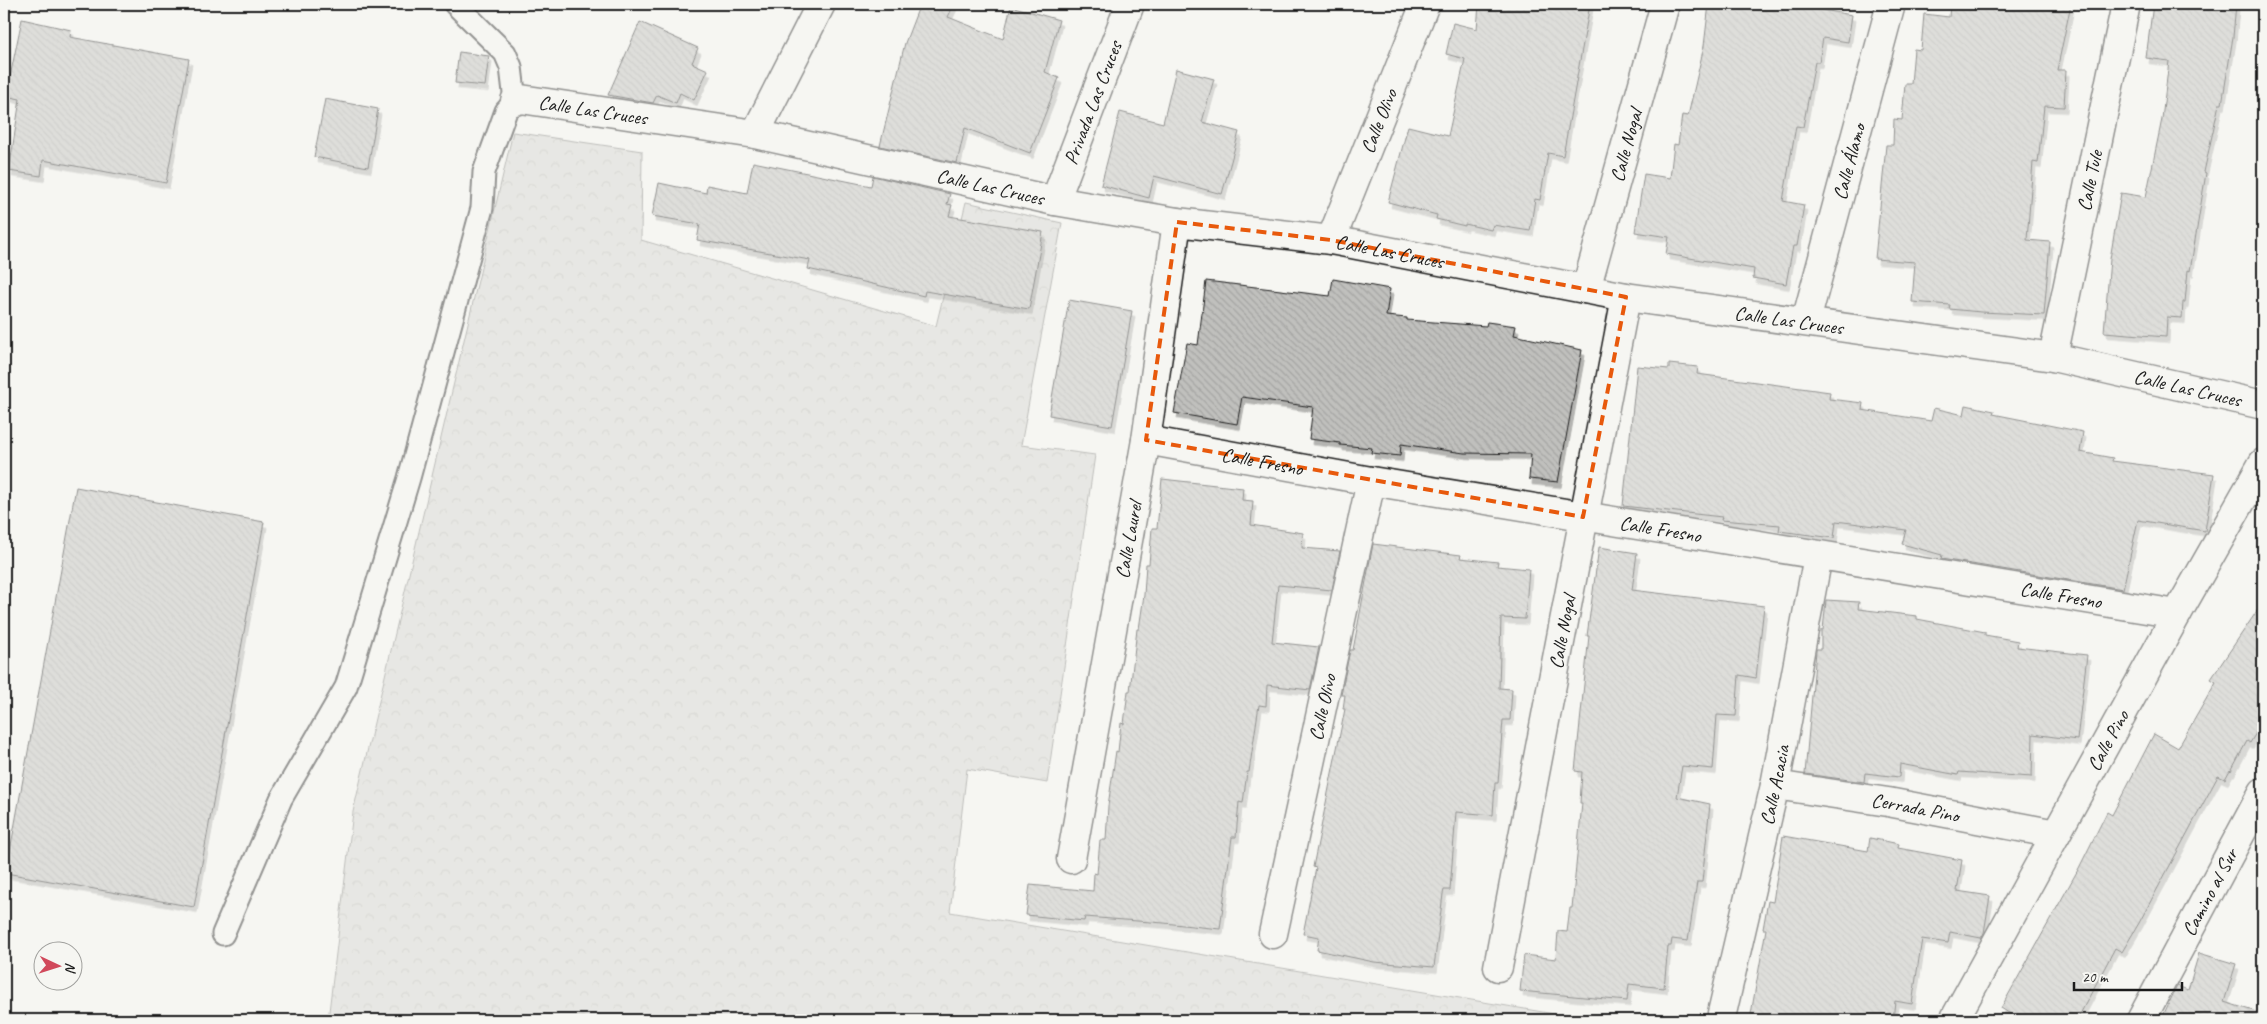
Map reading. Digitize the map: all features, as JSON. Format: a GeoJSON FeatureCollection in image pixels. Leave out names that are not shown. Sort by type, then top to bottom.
{"type":"FeatureCollection","features":[{"type":"Feature","properties":{"kind":"street"},"geometry":{"type":"LineString","coordinates":[[755,134],[821,4]]}},
{"type":"Feature","properties":{"kind":"street","name":"Privada Las Cruces"},"geometry":{"type":"LineString","coordinates":[[1055,201],[1130,4]]}},
{"type":"Feature","properties":{"kind":"street","name":"Calle Olivo"},"geometry":{"type":"LineString","coordinates":[[1331,240],[1425,4]]}},
{"type":"Feature","properties":{"kind":"street","name":"Calle Nogal"},"geometry":{"type":"LineString","coordinates":[[1586,289],[1665,4]]}},
{"type":"Feature","properties":{"kind":"street","name":"Calle Álamo"},"geometry":{"type":"LineString","coordinates":[[1806,321],[1891,4]]}},
{"type":"Feature","properties":{"kind":"street","name":"Calle Tule"},"geometry":{"type":"LineString","coordinates":[[2053,357],[2126,4]]}},
{"type":"Feature","properties":{"kind":"street","name":"Calle Las Cruces"},"geometry":{"type":"LineString","coordinates":[[515,101],[521,99],[755,134],[1055,201],[1177,222],[1331,240],[1626,297],[2053,357],[2263,405]]}},
{"type":"Feature","properties":{"kind":"street","name":"Calle Laurel"},"geometry":{"type":"LineString","coordinates":[[1071,859],[1146,440],[1177,222]]}},
{"type":"Feature","properties":{"kind":"street","name":"Calle Nogal"},"geometry":{"type":"LineString","coordinates":[[1498,967],[1626,297]]}},
{"type":"Feature","properties":{"kind":"street","name":"Calle Fresno"},"geometry":{"type":"LineString","coordinates":[[1146,440],[1583,517],[2177,614]]}},
{"type":"Feature","properties":{"kind":"street","name":"Calle Pino"},"geometry":{"type":"LineString","coordinates":[[1954,1020],[2177,614],[2263,463]]}},
{"type":"Feature","properties":{"kind":"street","name":"Calle Olivo"},"geometry":{"type":"LineString","coordinates":[[1273,934],[1371,481]]}},
{"type":"Feature","properties":{"kind":"street","name":"Calle Acacia"},"geometry":{"type":"LineString","coordinates":[[1722,1013],[1774,785],[1818,556]]}},
{"type":"Feature","properties":{"kind":"street","name":"Cerrada Pino"},"geometry":{"type":"LineString","coordinates":[[1774,785],[1888,802],[2056,834]]}},
{"type":"Feature","properties":{"kind":"street","name":"Camino al Sur"},"geometry":{"type":"LineString","coordinates":[[2141,1020],[2263,792]]}},
{"type":"Feature","properties":{"kind":"lane"},"geometry":{"type":"LineString","coordinates":[[223,934],[281,799],[346,687],[408,478],[482,208],[484,172],[506,111],[515,101],[511,67],[505,53],[455,4]]}},
{"type":"Feature","properties":{"kind":"highlighted area"},"geometry":{"type":"Polygon","coordinates":[[[1177,222],[1331,240],[1626,297],[1583,517],[1146,440],[1177,222]]]}},
{"type":"Feature","properties":{"kind":"green space"},"geometry":{"type":"Polygon","coordinates":[[[513,132],[642,151],[641,240],[936,326],[966,202],[1062,223],[1021,445],[1095,455],[1047,783],[967,769],[950,912],[1590,1020],[328,1020],[353,812],[513,132]]]}},
{"type":"Feature","properties":{"kind":"building"},"geometry":{"type":"Polygon","coordinates":[[[920,4],[954,4],[948,17],[1003,39],[1011,6],[1059,20],[1045,72],[1059,78],[1030,153],[965,128],[957,163],[880,146],[905,43],[920,4]]]}},
{"type":"Feature","properties":{"kind":"building"},"geometry":{"type":"Polygon","coordinates":[[[1479,4],[1590,4],[1563,156],[1548,153],[1540,200],[1535,199],[1530,231],[1493,225],[1491,230],[1465,224],[1465,226],[1436,219],[1437,215],[1388,202],[1408,126],[1448,136],[1465,59],[1446,54],[1453,23],[1477,29],[1479,4]]]}},
{"type":"Feature","properties":{"kind":"building"},"geometry":{"type":"Polygon","coordinates":[[[1709,4],[1787,6],[1787,4],[1852,15],[1848,42],[1823,38],[1819,62],[1815,62],[1803,127],[1796,126],[1783,201],[1804,205],[1797,246],[1793,246],[1786,284],[1753,278],[1754,269],[1666,254],[1669,237],[1635,232],[1644,174],[1670,178],[1674,144],[1678,145],[1682,115],[1688,116],[1704,46],[1709,4]]]}},
{"type":"Feature","properties":{"kind":"building"},"geometry":{"type":"Polygon","coordinates":[[[1950,4],[2071,4],[2057,70],[2066,70],[2064,107],[2044,106],[2038,163],[2033,162],[2027,240],[2050,242],[2044,315],[1949,309],[1950,305],[1912,302],[1915,262],[1875,259],[1886,145],[1893,145],[1894,119],[1902,120],[1905,84],[1911,84],[1914,49],[1921,50],[1924,14],[1949,17],[1950,4]]]}},
{"type":"Feature","properties":{"kind":"building"},"geometry":{"type":"Polygon","coordinates":[[[2153,4],[2236,4],[2233,37],[2222,104],[2219,104],[2204,172],[2206,173],[2190,271],[2188,270],[2182,318],[2167,317],[2166,337],[2104,332],[2110,259],[2121,193],[2146,197],[2162,119],[2169,61],[2146,58],[2153,4]]]}},
{"type":"Feature","properties":{"kind":"building"},"geometry":{"type":"Polygon","coordinates":[[[22,19],[71,30],[70,37],[189,59],[166,183],[43,160],[41,176],[9,171],[20,99],[6,96],[22,19]]]}},
{"type":"Feature","properties":{"kind":"building"},"geometry":{"type":"Polygon","coordinates":[[[640,22],[698,48],[692,63],[708,70],[694,100],[680,93],[676,103],[657,95],[653,103],[608,95],[640,22]]]}},
{"type":"Feature","properties":{"kind":"building"},"geometry":{"type":"Polygon","coordinates":[[[459,52],[489,56],[485,86],[455,83],[459,52]]]}},
{"type":"Feature","properties":{"kind":"building"},"geometry":{"type":"Polygon","coordinates":[[[1176,69],[1214,79],[1202,122],[1239,132],[1222,194],[1154,176],[1149,198],[1101,185],[1120,112],[1163,123],[1176,69]]]}},
{"type":"Feature","properties":{"kind":"building"},"geometry":{"type":"Polygon","coordinates":[[[325,99],[378,109],[368,167],[314,157],[325,99]]]}},
{"type":"Feature","properties":{"kind":"building"},"geometry":{"type":"Polygon","coordinates":[[[753,162],[871,186],[873,176],[950,194],[947,204],[952,205],[949,216],[1043,232],[1029,309],[925,291],[924,296],[808,269],[810,260],[697,240],[700,224],[652,216],[659,183],[706,193],[707,185],[747,193],[753,162]]]}},
{"type":"Feature","properties":{"kind":"building"},"geometry":{"type":"Polygon","coordinates":[[[1333,279],[1390,289],[1386,316],[1407,318],[1407,320],[1486,326],[1487,322],[1516,326],[1514,335],[1582,350],[1558,482],[1529,479],[1531,454],[1464,453],[1401,444],[1400,456],[1371,453],[1372,448],[1340,445],[1340,443],[1309,439],[1313,407],[1242,397],[1237,424],[1174,413],[1187,343],[1198,345],[1206,281],[1330,296],[1333,279]]]}},
{"type":"Feature","properties":{"kind":"building"},"geometry":{"type":"Polygon","coordinates":[[[1069,300],[1132,311],[1112,426],[1049,415],[1069,300]]]}},
{"type":"Feature","properties":{"kind":"building"},"geometry":{"type":"Polygon","coordinates":[[[1669,364],[1698,367],[1697,374],[1830,392],[1829,399],[1863,403],[1862,410],[1931,421],[1934,408],[1964,415],[1966,405],[1994,411],[1993,414],[2083,432],[2080,452],[2113,458],[2112,461],[2214,474],[2205,531],[2138,520],[2123,589],[1941,559],[1942,555],[1902,544],[1906,530],[1836,521],[1834,538],[1779,531],[1780,525],[1721,520],[1722,517],[1623,506],[1637,366],[1669,369],[1669,364]]]}},
{"type":"Feature","properties":{"kind":"building"},"geometry":{"type":"Polygon","coordinates":[[[1162,479],[1243,488],[1242,500],[1253,501],[1251,525],[1303,533],[1302,548],[1340,551],[1332,590],[1278,585],[1272,642],[1319,647],[1310,690],[1267,685],[1266,706],[1259,705],[1243,803],[1239,802],[1236,837],[1232,837],[1220,929],[1085,917],[1084,921],[1026,915],[1030,885],[1093,891],[1094,873],[1097,874],[1100,840],[1106,840],[1108,806],[1116,751],[1118,752],[1121,723],[1124,724],[1128,691],[1130,691],[1137,629],[1139,629],[1144,595],[1146,564],[1149,564],[1152,528],[1157,528],[1162,479]]]}},
{"type":"Feature","properties":{"kind":"building"},"geometry":{"type":"Polygon","coordinates":[[[76,487],[264,522],[194,907],[6,873],[76,487]]]}},
{"type":"Feature","properties":{"kind":"building"},"geometry":{"type":"Polygon","coordinates":[[[1373,544],[1461,555],[1460,558],[1498,562],[1497,566],[1529,569],[1525,619],[1501,618],[1499,688],[1512,689],[1510,720],[1503,720],[1498,783],[1495,783],[1493,815],[1456,812],[1450,890],[1444,890],[1443,894],[1434,967],[1374,962],[1317,950],[1319,937],[1303,934],[1316,868],[1313,867],[1345,709],[1343,709],[1345,695],[1341,695],[1350,650],[1353,650],[1373,544]]]}},
{"type":"Feature","properties":{"kind":"building"},"geometry":{"type":"Polygon","coordinates":[[[1599,547],[1637,553],[1632,590],[1764,606],[1756,678],[1739,675],[1736,716],[1717,715],[1713,769],[1682,766],[1677,797],[1710,804],[1702,882],[1697,882],[1688,941],[1672,939],[1671,946],[1668,946],[1664,988],[1629,984],[1627,1001],[1520,991],[1524,955],[1556,959],[1558,931],[1567,932],[1570,908],[1572,908],[1582,803],[1580,803],[1582,772],[1575,771],[1589,636],[1587,636],[1599,547]]]}},
{"type":"Feature","properties":{"kind":"building"},"geometry":{"type":"Polygon","coordinates":[[[1826,600],[1859,602],[1858,609],[1917,616],[1917,619],[1985,632],[1985,635],[2018,641],[2017,647],[2087,655],[2077,740],[2033,734],[2032,777],[1959,772],[1958,775],[1900,764],[1899,777],[1865,773],[1864,782],[1805,774],[1816,649],[1821,649],[1821,630],[1823,630],[1826,600]]]}},
{"type":"Feature","properties":{"kind":"building"},"geometry":{"type":"Polygon","coordinates":[[[2263,602],[2263,721],[2250,743],[2247,741],[2225,779],[2218,776],[2139,923],[2122,952],[2115,948],[2077,1020],[2020,1020],[2001,1008],[2079,868],[2107,812],[2112,815],[2154,734],[2178,748],[2216,682],[2211,679],[2263,602]]]}},
{"type":"Feature","properties":{"kind":"building"},"geometry":{"type":"Polygon","coordinates":[[[1783,836],[1868,851],[1870,838],[1899,844],[1898,848],[1962,860],[1957,891],[1990,896],[1984,933],[1981,938],[1950,932],[1948,943],[1922,939],[1912,1004],[1895,1001],[1893,1020],[1780,1020],[1751,1014],[1766,929],[1763,929],[1768,901],[1773,902],[1783,836]]]}},
{"type":"Feature","properties":{"kind":"building"},"geometry":{"type":"Polygon","coordinates":[[[2199,953],[2236,964],[2224,1002],[2263,1014],[2262,1020],[2161,1020],[2177,986],[2188,990],[2199,953]]]}}]}
